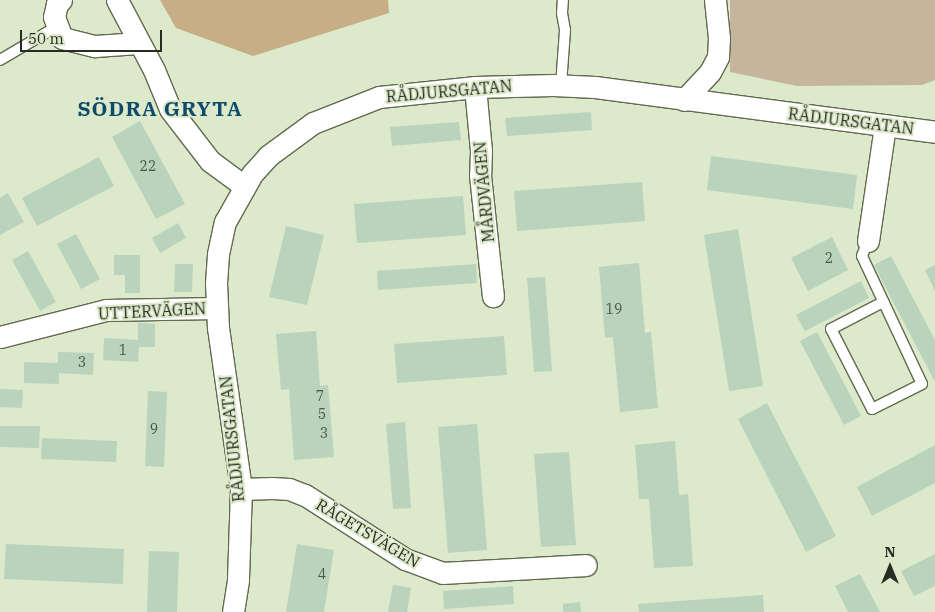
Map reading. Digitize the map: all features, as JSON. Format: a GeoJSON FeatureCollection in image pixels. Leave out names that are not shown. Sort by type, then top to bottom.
{"type":"FeatureCollection","features":[{"type":"Feature","properties":{"kind":"street"},"geometry":{"type":"LineString","coordinates":[[61,0],[57,4],[54,17],[56,27],[62,38],[95,46],[139,43]]}},
{"type":"Feature","properties":{"kind":"street"},"geometry":{"type":"LineString","coordinates":[[117,0],[154,70],[170,109],[210,162],[244,186]]}},
{"type":"Feature","properties":{"kind":"street"},"geometry":{"type":"LineString","coordinates":[[684,100],[710,72],[718,58],[719,38],[715,0]]}},
{"type":"Feature","properties":{"kind":"street","name":"RÅDJURSGATAN"},"geometry":{"type":"LineString","coordinates":[[233,612],[238,579],[241,489],[216,308],[219,246],[225,222],[244,186],[268,156],[313,123],[379,97],[475,87],[562,85],[595,87],[935,132]]}},
{"type":"Feature","properties":{"kind":"street","name":"MÅRDVÄGEN"},"geometry":{"type":"LineString","coordinates":[[475,87],[481,151],[480,175],[493,296]]}},
{"type":"Feature","properties":{"kind":"street"},"geometry":{"type":"LineString","coordinates":[[868,240],[885,126]]}},
{"type":"Feature","properties":{"kind":"street","name":"UTTERVÄGEN"},"geometry":{"type":"LineString","coordinates":[[0,337],[106,310],[216,308]]}},
{"type":"Feature","properties":{"kind":"street","name":"RÅGETSVÄGEN"},"geometry":{"type":"LineString","coordinates":[[241,489],[281,488],[306,495],[405,559],[443,573],[586,565]]}},
{"type":"Feature","properties":{"kind":"lane"},"geometry":{"type":"LineString","coordinates":[[562,85],[563,0]]}},
{"type":"Feature","properties":{"kind":"lane"},"geometry":{"type":"LineString","coordinates":[[0,60],[56,27]]}},
{"type":"Feature","properties":{"kind":"lane"},"geometry":{"type":"LineString","coordinates":[[868,240],[862,256],[922,384],[872,409],[831,329],[883,302]]}},
{"type":"Feature","properties":{"kind":"shaded area"},"geometry":{"type":"Polygon","coordinates":[[[160,0],[388,0],[389,13],[253,56],[176,28],[160,0]]]}},
{"type":"Feature","properties":{"kind":"shaded area"},"geometry":{"type":"Polygon","coordinates":[[[730,0],[935,0],[935,80],[922,85],[797,86],[730,72],[730,0]]]}},
{"type":"Feature","properties":{"kind":"building"},"geometry":{"type":"Polygon","coordinates":[[[591,112],[592,130],[507,136],[505,118],[591,112]]]}},
{"type":"Feature","properties":{"kind":"building"},"geometry":{"type":"Polygon","coordinates":[[[140,121],[185,204],[156,219],[112,137],[140,121]]]}},
{"type":"Feature","properties":{"kind":"building"},"geometry":{"type":"Polygon","coordinates":[[[459,122],[461,140],[392,146],[390,127],[459,122]]]}},
{"type":"Feature","properties":{"kind":"building"},"geometry":{"type":"Polygon","coordinates":[[[711,156],[857,175],[853,209],[707,190],[711,156]]]}},
{"type":"Feature","properties":{"kind":"building"},"geometry":{"type":"Polygon","coordinates":[[[99,157],[114,186],[37,226],[22,198],[99,157]]]}},
{"type":"Feature","properties":{"kind":"building"},"geometry":{"type":"Polygon","coordinates":[[[642,182],[645,221],[517,231],[514,191],[642,182]]]}},
{"type":"Feature","properties":{"kind":"building"},"geometry":{"type":"Polygon","coordinates":[[[8,193],[24,222],[0,235],[0,198],[8,193]]]}},
{"type":"Feature","properties":{"kind":"building"},"geometry":{"type":"Polygon","coordinates":[[[463,196],[466,235],[357,243],[354,204],[463,196]]]}},
{"type":"Feature","properties":{"kind":"building"},"geometry":{"type":"Polygon","coordinates":[[[178,223],[186,238],[160,253],[152,238],[178,223]]]}},
{"type":"Feature","properties":{"kind":"building"},"geometry":{"type":"Polygon","coordinates":[[[286,226],[324,235],[307,305],[269,297],[286,226]]]}},
{"type":"Feature","properties":{"kind":"building"},"geometry":{"type":"Polygon","coordinates":[[[738,229],[763,386],[729,391],[704,235],[738,229]]]}},
{"type":"Feature","properties":{"kind":"building"},"geometry":{"type":"Polygon","coordinates":[[[76,234],[100,279],[81,289],[57,244],[76,234]]]}},
{"type":"Feature","properties":{"kind":"building"},"geometry":{"type":"Polygon","coordinates":[[[832,237],[848,270],[808,291],[791,258],[832,237]]]}},
{"type":"Feature","properties":{"kind":"building"},"geometry":{"type":"Polygon","coordinates":[[[28,251],[56,302],[40,311],[12,260],[28,251]]]}},
{"type":"Feature","properties":{"kind":"building"},"geometry":{"type":"Polygon","coordinates":[[[114,255],[140,255],[140,293],[125,293],[125,275],[114,275],[114,255]]]}},
{"type":"Feature","properties":{"kind":"building"},"geometry":{"type":"Polygon","coordinates":[[[891,256],[935,340],[935,382],[874,265],[891,256]]]}},
{"type":"Feature","properties":{"kind":"building"},"geometry":{"type":"Polygon","coordinates":[[[639,263],[645,333],[651,332],[658,408],[620,412],[613,337],[605,338],[599,267],[639,263]]]}},
{"type":"Feature","properties":{"kind":"building"},"geometry":{"type":"Polygon","coordinates":[[[175,264],[193,264],[192,292],[174,292],[175,264]]]}},
{"type":"Feature","properties":{"kind":"building"},"geometry":{"type":"Polygon","coordinates":[[[476,264],[477,283],[378,290],[377,271],[476,264]]]}},
{"type":"Feature","properties":{"kind":"building"},"geometry":{"type":"Polygon","coordinates":[[[935,265],[935,291],[925,270],[935,265]]]}},
{"type":"Feature","properties":{"kind":"building"},"geometry":{"type":"Polygon","coordinates":[[[545,277],[552,371],[534,372],[527,278],[545,277]]]}},
{"type":"Feature","properties":{"kind":"building"},"geometry":{"type":"Polygon","coordinates":[[[861,281],[869,298],[805,331],[796,315],[861,281]]]}},
{"type":"Feature","properties":{"kind":"building"},"geometry":{"type":"Polygon","coordinates":[[[138,323],[155,324],[155,347],[139,347],[138,362],[103,360],[104,338],[138,340],[138,323]]]}},
{"type":"Feature","properties":{"kind":"building"},"geometry":{"type":"Polygon","coordinates":[[[316,331],[320,386],[328,385],[334,457],[294,460],[289,389],[281,390],[276,334],[316,331]]]}},
{"type":"Feature","properties":{"kind":"building"},"geometry":{"type":"Polygon","coordinates":[[[817,332],[861,416],[844,425],[800,341],[817,332]]]}},
{"type":"Feature","properties":{"kind":"building"},"geometry":{"type":"Polygon","coordinates":[[[504,336],[507,375],[397,383],[394,344],[504,336]]]}},
{"type":"Feature","properties":{"kind":"building"},"geometry":{"type":"Polygon","coordinates":[[[58,352],[94,353],[93,375],[59,373],[59,384],[24,383],[24,362],[58,363],[58,352]]]}},
{"type":"Feature","properties":{"kind":"building"},"geometry":{"type":"Polygon","coordinates":[[[0,389],[23,390],[22,408],[0,407],[0,389]]]}},
{"type":"Feature","properties":{"kind":"building"},"geometry":{"type":"Polygon","coordinates":[[[148,391],[167,392],[164,467],[145,466],[148,391]]]}},
{"type":"Feature","properties":{"kind":"building"},"geometry":{"type":"Polygon","coordinates":[[[767,403],[836,536],[806,552],[738,419],[767,403]]]}},
{"type":"Feature","properties":{"kind":"building"},"geometry":{"type":"Polygon","coordinates":[[[405,422],[411,508],[393,509],[386,424],[405,422]]]}},
{"type":"Feature","properties":{"kind":"building"},"geometry":{"type":"Polygon","coordinates":[[[477,424],[487,550],[448,553],[438,427],[477,424]]]}},
{"type":"Feature","properties":{"kind":"building"},"geometry":{"type":"Polygon","coordinates":[[[0,426],[40,426],[39,448],[0,447],[0,426]]]}},
{"type":"Feature","properties":{"kind":"building"},"geometry":{"type":"Polygon","coordinates":[[[42,438],[117,441],[116,462],[41,459],[42,438]]]}},
{"type":"Feature","properties":{"kind":"building"},"geometry":{"type":"Polygon","coordinates":[[[675,441],[679,495],[688,494],[693,566],[654,568],[649,499],[639,499],[635,445],[675,441]]]}},
{"type":"Feature","properties":{"kind":"building"},"geometry":{"type":"Polygon","coordinates":[[[935,445],[935,483],[872,516],[857,487],[935,445]]]}},
{"type":"Feature","properties":{"kind":"building"},"geometry":{"type":"Polygon","coordinates":[[[569,452],[576,545],[541,547],[534,454],[569,452]]]}},
{"type":"Feature","properties":{"kind":"building"},"geometry":{"type":"Polygon","coordinates":[[[6,544],[124,549],[123,584],[4,579],[6,544]]]}},
{"type":"Feature","properties":{"kind":"building"},"geometry":{"type":"Polygon","coordinates":[[[297,544],[334,550],[324,612],[286,612],[297,544]]]}},
{"type":"Feature","properties":{"kind":"building"},"geometry":{"type":"Polygon","coordinates":[[[149,551],[179,552],[177,612],[147,612],[149,551]]]}},
{"type":"Feature","properties":{"kind":"building"},"geometry":{"type":"Polygon","coordinates":[[[935,554],[935,586],[914,596],[901,571],[935,554]]]}},
{"type":"Feature","properties":{"kind":"building"},"geometry":{"type":"Polygon","coordinates":[[[860,574],[880,612],[848,612],[835,586],[860,574]]]}},
{"type":"Feature","properties":{"kind":"building"},"geometry":{"type":"Polygon","coordinates":[[[393,585],[411,588],[407,612],[388,612],[393,585]]]}},
{"type":"Feature","properties":{"kind":"building"},"geometry":{"type":"Polygon","coordinates":[[[513,586],[514,604],[444,609],[443,591],[513,586]]]}},
{"type":"Feature","properties":{"kind":"building"},"geometry":{"type":"Polygon","coordinates":[[[763,595],[764,612],[639,612],[638,604],[763,595]]]}},
{"type":"Feature","properties":{"kind":"building"},"geometry":{"type":"Polygon","coordinates":[[[580,602],[581,612],[563,612],[563,604],[580,602]]]}},
{"type":"Feature","properties":{"kind":"district","name":"SÖDRA GRYTA"},"geometry":{"type":"Point","coordinates":[160,108]}}]}
